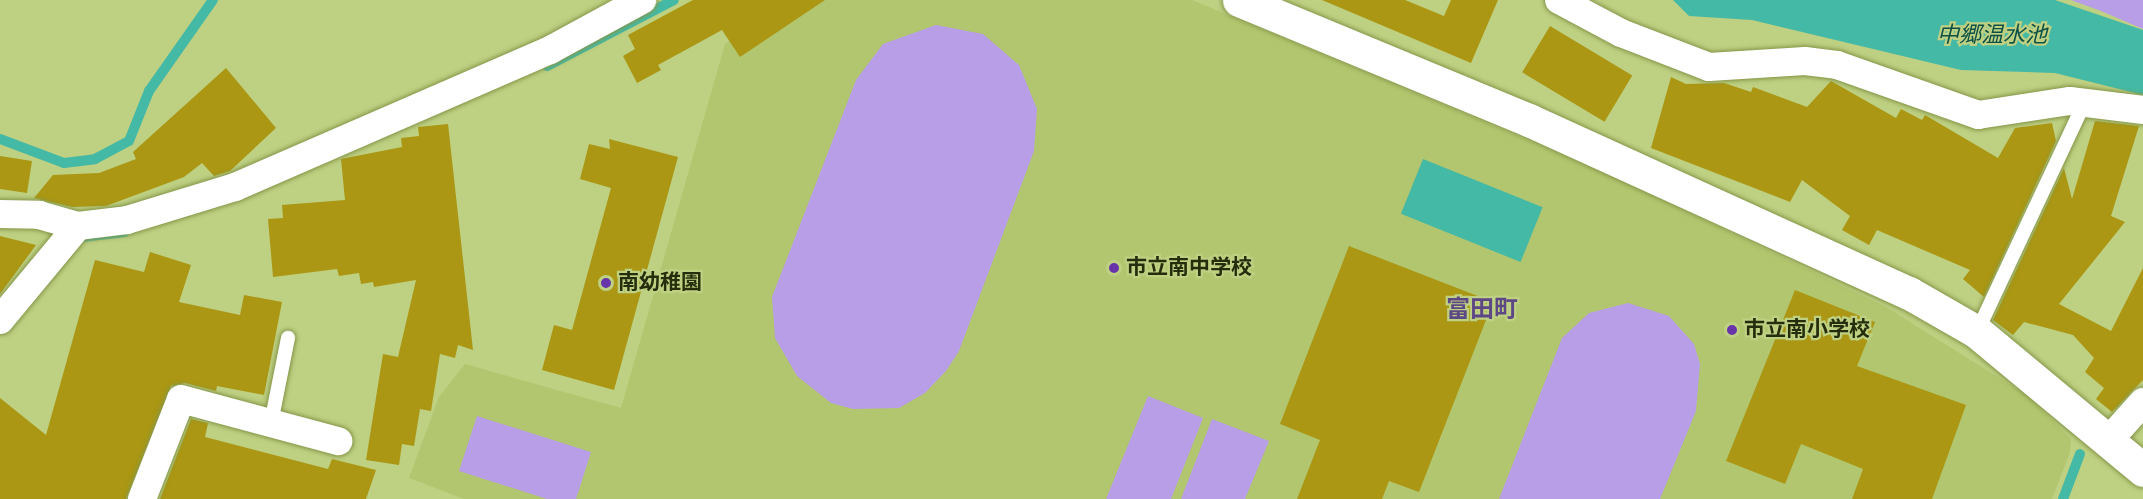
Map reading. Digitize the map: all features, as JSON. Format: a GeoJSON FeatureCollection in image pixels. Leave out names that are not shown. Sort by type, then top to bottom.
{"type":"FeatureCollection","features":[{"type":"Feature","properties":{"kind":"street"},"geometry":{"type":"LineString","coordinates":[[0,214],[39,215],[78,226],[127,220],[235,187],[550,50],[642,0]]}},
{"type":"Feature","properties":{"kind":"street"},"geometry":{"type":"LineString","coordinates":[[1239,0],[1530,120],[1910,293],[1977,332],[2143,470]]}},
{"type":"Feature","properties":{"kind":"street"},"geometry":{"type":"LineString","coordinates":[[1559,0],[1621,33],[1709,67],[1785,61],[1837,65],[1978,115],[2085,101],[2143,110]]}},
{"type":"Feature","properties":{"kind":"street"},"geometry":{"type":"LineString","coordinates":[[0,320],[78,226]]}},
{"type":"Feature","properties":{"kind":"street"},"geometry":{"type":"LineString","coordinates":[[142,499],[181,399],[338,441]]}},
{"type":"Feature","properties":{"kind":"street"},"geometry":{"type":"LineString","coordinates":[[2109,440],[2143,402]]}},
{"type":"Feature","properties":{"kind":"lane"},"geometry":{"type":"LineString","coordinates":[[1977,332],[2085,101]]}},
{"type":"Feature","properties":{"kind":"lane"},"geometry":{"type":"LineString","coordinates":[[271,423],[288,338]]}},
{"type":"Feature","properties":{"kind":"shaded area","name":"市立南中学校"},"geometry":{"type":"Polygon","coordinates":[[[790,0],[1192,0],[1604,172],[1886,307],[2028,396],[2071,439],[2070,452],[2052,499],[464,499],[409,478],[439,397],[465,364],[621,408],[725,44],[790,0]]]}},
{"type":"Feature","properties":{"kind":"shaded area"},"geometry":{"type":"Polygon","coordinates":[[[2071,0],[2143,0],[2143,29],[2101,11],[2071,0]]]}},
{"type":"Feature","properties":{"kind":"shaded area"},"geometry":{"type":"Polygon","coordinates":[[[936,25],[983,34],[1019,65],[1037,109],[1034,151],[959,351],[946,371],[925,393],[899,408],[853,409],[831,403],[797,376],[775,338],[772,297],[856,80],[883,44],[936,25]]]}},
{"type":"Feature","properties":{"kind":"shaded area"},"geometry":{"type":"Polygon","coordinates":[[[1628,303],[1669,316],[1694,344],[1700,364],[1696,411],[1660,499],[1499,499],[1562,338],[1589,313],[1628,303]]]}},
{"type":"Feature","properties":{"kind":"shaded area"},"geometry":{"type":"Polygon","coordinates":[[[1148,396],[1203,418],[1171,499],[1106,499],[1148,396]]]}},
{"type":"Feature","properties":{"kind":"shaded area"},"geometry":{"type":"Polygon","coordinates":[[[477,416],[591,452],[576,499],[547,499],[459,471],[477,416]]]}},
{"type":"Feature","properties":{"kind":"shaded area"},"geometry":{"type":"Polygon","coordinates":[[[1212,419],[1269,441],[1245,499],[1181,499],[1212,419]]]}},
{"type":"Feature","properties":{"kind":"water","name":"中郷温水池"},"geometry":{"type":"Polygon","coordinates":[[[1673,0],[2055,0],[2143,30],[2143,95],[2055,73],[1961,70],[1752,20],[1689,16],[1673,0]]]}},
{"type":"Feature","properties":{"kind":"water"},"geometry":{"type":"Polygon","coordinates":[[[1423,159],[1543,207],[1521,262],[1401,214],[1423,159]]]}},
{"type":"Feature","properties":{"kind":"building"},"geometry":{"type":"Polygon","coordinates":[[[693,0],[825,0],[740,57],[722,30],[658,65],[661,70],[637,83],[623,56],[635,49],[628,35],[693,0]]]}},
{"type":"Feature","properties":{"kind":"building"},"geometry":{"type":"Polygon","coordinates":[[[1322,0],[1405,0],[1444,16],[1451,0],[1498,0],[1471,63],[1322,0]]]}},
{"type":"Feature","properties":{"kind":"building"},"geometry":{"type":"Polygon","coordinates":[[[1550,26],[1632,75],[1604,122],[1522,72],[1550,26]]]}},
{"type":"Feature","properties":{"kind":"building"},"geometry":{"type":"Polygon","coordinates":[[[226,68],[276,128],[230,171],[214,176],[202,163],[184,177],[106,206],[72,207],[34,198],[53,175],[99,173],[136,159],[133,152],[226,68]]]}},
{"type":"Feature","properties":{"kind":"building"},"geometry":{"type":"Polygon","coordinates":[[[1671,77],[1686,84],[1724,83],[1751,92],[1753,87],[1807,107],[1831,81],[1896,118],[1901,109],[1922,120],[1925,115],[1998,158],[2015,128],[2052,123],[2056,141],[1984,297],[1963,279],[1970,270],[1877,230],[1869,245],[1842,230],[1850,216],[1802,180],[1790,202],[1651,148],[1671,77]]]}},
{"type":"Feature","properties":{"kind":"building"},"geometry":{"type":"Polygon","coordinates":[[[2095,121],[2139,126],[2111,216],[2125,222],[2059,304],[2111,331],[2143,268],[2143,380],[2112,412],[2096,399],[2104,388],[2085,372],[2094,358],[2073,335],[2024,322],[2013,335],[1993,320],[2064,168],[2072,199],[2095,121]]]}},
{"type":"Feature","properties":{"kind":"building"},"geometry":{"type":"Polygon","coordinates":[[[448,124],[473,350],[458,345],[455,358],[440,354],[431,411],[420,409],[414,446],[402,444],[399,465],[366,460],[383,354],[398,357],[416,280],[374,287],[373,282],[361,284],[359,273],[339,276],[337,269],[273,277],[268,219],[283,218],[282,205],[345,200],[341,159],[402,147],[401,138],[419,136],[418,127],[448,124]]]}},
{"type":"Feature","properties":{"kind":"building"},"geometry":{"type":"Polygon","coordinates":[[[609,139],[678,157],[614,390],[542,370],[554,325],[572,330],[611,188],[580,179],[589,144],[610,149],[609,139]]]}},
{"type":"Feature","properties":{"kind":"building"},"geometry":{"type":"Polygon","coordinates":[[[0,156],[32,161],[27,193],[0,189],[0,156]]]}},
{"type":"Feature","properties":{"kind":"building"},"geometry":{"type":"Polygon","coordinates":[[[0,236],[36,245],[0,294],[0,236]]]}},
{"type":"Feature","properties":{"kind":"building"},"geometry":{"type":"Polygon","coordinates":[[[1349,246],[1493,302],[1419,492],[1389,481],[1382,499],[1297,499],[1320,440],[1280,424],[1349,246]]]}},
{"type":"Feature","properties":{"kind":"building"},"geometry":{"type":"Polygon","coordinates":[[[150,252],[191,265],[179,302],[240,315],[244,295],[282,302],[264,395],[217,386],[216,391],[185,383],[171,386],[126,499],[0,499],[0,398],[46,435],[95,260],[144,272],[150,252]]]}},
{"type":"Feature","properties":{"kind":"building"},"geometry":{"type":"Polygon","coordinates":[[[1795,290],[1875,322],[1857,366],[1966,405],[1932,499],[1852,499],[1863,469],[1801,444],[1785,484],[1726,461],[1795,290]]]}},
{"type":"Feature","properties":{"kind":"building"},"geometry":{"type":"Polygon","coordinates":[[[191,419],[208,423],[205,437],[328,469],[332,459],[376,470],[366,499],[160,499],[191,419]]]}},
{"type":"Feature","properties":{"kind":"waterway"},"geometry":{"type":"LineString","coordinates":[[0,139],[64,163],[95,159],[129,141],[149,91],[213,0]]}},
{"type":"Feature","properties":{"kind":"waterway"},"geometry":{"type":"LineString","coordinates":[[547,66],[674,0]]}},
{"type":"Feature","properties":{"kind":"waterway"},"geometry":{"type":"LineString","coordinates":[[73,238],[125,232]]}},
{"type":"Feature","properties":{"kind":"waterway"},"geometry":{"type":"LineString","coordinates":[[2063,499],[2080,454]]}},
{"type":"Feature","properties":{"kind":"place","name":"市立南中学校"},"geometry":{"type":"Point","coordinates":[1114,268]}},
{"type":"Feature","properties":{"kind":"place","name":"南幼稚園"},"geometry":{"type":"Point","coordinates":[606,283]}},
{"type":"Feature","properties":{"kind":"place","name":"市立南小学校"},"geometry":{"type":"Point","coordinates":[1732,330]}},
{"type":"Feature","properties":{"kind":"district","name":"富田町"},"geometry":{"type":"Point","coordinates":[1482,311]}}]}
